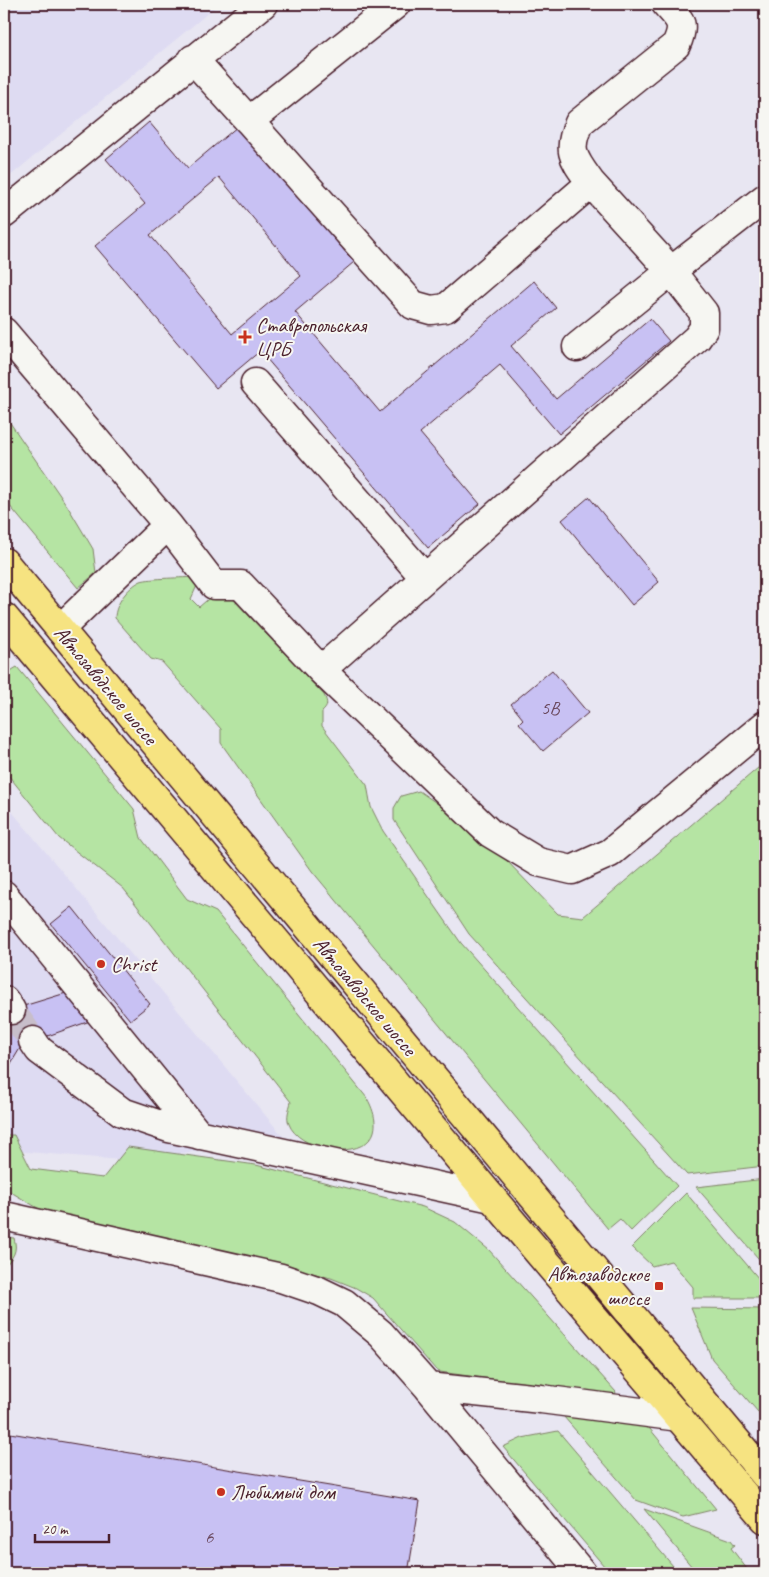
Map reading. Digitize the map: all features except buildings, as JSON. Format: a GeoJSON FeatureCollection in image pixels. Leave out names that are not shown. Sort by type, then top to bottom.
{"type":"FeatureCollection","features":[{"type":"Feature","properties":{"kind":"main road","name":"Автозаводское шоссе"},"geometry":{"type":"LineString","coordinates":[[4,562],[765,1475]]}},
{"type":"Feature","properties":{"kind":"main road","name":"Автозаводское шоссе"},"geometry":{"type":"LineString","coordinates":[[4,616],[492,1198],[765,1519]]}},
{"type":"Feature","properties":{"kind":"street"},"geometry":{"type":"LineString","coordinates":[[4,214],[263,4]]}},
{"type":"Feature","properties":{"kind":"street"},"geometry":{"type":"LineString","coordinates":[[249,122],[396,4]]}},
{"type":"Feature","properties":{"kind":"street"},"geometry":{"type":"LineString","coordinates":[[321,670],[697,338],[704,328],[704,313],[671,271],[591,183],[573,157],[572,140],[579,123],[676,44],[682,32],[681,21],[666,4]]}},
{"type":"Feature","properties":{"kind":"street"},"geometry":{"type":"LineString","coordinates":[[193,60],[413,305],[431,310],[446,308],[591,183]]}},
{"type":"Feature","properties":{"kind":"street"},"geometry":{"type":"LineString","coordinates":[[577,347],[765,198]]}},
{"type":"Feature","properties":{"kind":"street"},"geometry":{"type":"LineString","coordinates":[[4,332],[168,525],[214,585],[241,585],[321,670],[490,833],[538,862],[572,870],[610,852],[765,725]]}},
{"type":"Feature","properties":{"kind":"street"},"geometry":{"type":"LineString","coordinates":[[255,383],[425,578]]}},
{"type":"Feature","properties":{"kind":"street"},"geometry":{"type":"LineString","coordinates":[[60,630],[168,525]]}},
{"type":"Feature","properties":{"kind":"street"},"geometry":{"type":"LineString","coordinates":[[4,895],[199,1135]]}},
{"type":"Feature","properties":{"kind":"street"},"geometry":{"type":"LineString","coordinates":[[33,1041],[39,1050],[122,1112],[169,1128],[199,1135],[492,1198]]}},
{"type":"Feature","properties":{"kind":"street"},"geometry":{"type":"LineString","coordinates":[[4,1216],[281,1278],[319,1291],[344,1303],[381,1334],[428,1387],[582,1573]]}},
{"type":"Feature","properties":{"kind":"street"},"geometry":{"type":"LineString","coordinates":[[428,1387],[679,1417]]}},
{"type":"Feature","properties":{"kind":"shaded area"},"geometry":{"type":"Polygon","coordinates":[[[4,4],[219,4],[4,181],[4,4]]]}},
{"type":"Feature","properties":{"kind":"shaded area"},"geometry":{"type":"Polygon","coordinates":[[[4,802],[311,1170],[214,1148],[133,1161],[4,1150],[4,802]]]}},
{"type":"Feature","properties":{"kind":"green space"},"geometry":{"type":"Polygon","coordinates":[[[4,414],[68,507],[93,549],[96,573],[78,588],[4,499],[4,414]]]}},
{"type":"Feature","properties":{"kind":"green space"},"geometry":{"type":"Polygon","coordinates":[[[196,577],[199,581],[191,599],[199,607],[214,594],[230,596],[324,695],[327,705],[322,712],[322,726],[367,785],[371,807],[383,831],[461,943],[677,1186],[631,1231],[620,1219],[608,1229],[312,871],[221,743],[221,729],[162,662],[151,659],[115,618],[117,607],[123,596],[131,587],[141,581],[196,577]]]}},
{"type":"Feature","properties":{"kind":"green space"},"geometry":{"type":"Polygon","coordinates":[[[17,667],[134,809],[141,838],[187,899],[216,912],[367,1098],[375,1120],[372,1136],[362,1145],[347,1150],[329,1149],[312,1144],[298,1136],[288,1121],[291,1102],[123,888],[59,838],[4,770],[4,675],[17,667]]]}},
{"type":"Feature","properties":{"kind":"green space"},"geometry":{"type":"Polygon","coordinates":[[[765,762],[765,1166],[687,1175],[469,934],[394,820],[394,808],[401,796],[419,791],[480,833],[558,914],[583,917],[765,762]]]}},
{"type":"Feature","properties":{"kind":"green space"},"geometry":{"type":"Polygon","coordinates":[[[14,1135],[31,1169],[103,1178],[128,1147],[256,1165],[423,1207],[455,1222],[489,1250],[616,1392],[614,1396],[440,1372],[436,1370],[373,1298],[356,1288],[331,1278],[247,1256],[58,1220],[4,1188],[4,1137],[14,1135]]]}},
{"type":"Feature","properties":{"kind":"green space"},"geometry":{"type":"Polygon","coordinates":[[[765,1179],[765,1266],[696,1187],[765,1179]]]}},
{"type":"Feature","properties":{"kind":"green space"},"geometry":{"type":"Polygon","coordinates":[[[686,1193],[765,1286],[765,1298],[693,1298],[693,1287],[671,1261],[652,1266],[632,1247],[686,1193]]]}},
{"type":"Feature","properties":{"kind":"green space"},"geometry":{"type":"Polygon","coordinates":[[[4,1237],[14,1238],[15,1251],[4,1267],[4,1237]]]}},
{"type":"Feature","properties":{"kind":"green space"},"geometry":{"type":"Polygon","coordinates":[[[691,1308],[765,1309],[765,1420],[712,1359],[691,1308]]]}},
{"type":"Feature","properties":{"kind":"green space"},"geometry":{"type":"Polygon","coordinates":[[[557,1409],[645,1423],[716,1509],[683,1517],[636,1500],[557,1409]]]}},
{"type":"Feature","properties":{"kind":"green space"},"geometry":{"type":"Polygon","coordinates":[[[558,1431],[679,1573],[610,1573],[503,1447],[522,1438],[558,1431]]]}},
{"type":"Feature","properties":{"kind":"green space"},"geometry":{"type":"Polygon","coordinates":[[[644,1509],[731,1540],[735,1545],[731,1548],[750,1573],[697,1573],[644,1509]]]}},
{"type":"Feature","properties":{"kind":"tunnel"},"geometry":{"type":"LineString","coordinates":[[11,1010],[33,1041]]}},
{"type":"Feature","properties":{"kind":"place","name":"Ставропольская ЦРБ"},"geometry":{"type":"Point","coordinates":[245,337]}},
{"type":"Feature","properties":{"kind":"place","name":"Christ"},"geometry":{"type":"Point","coordinates":[101,964]}},
{"type":"Feature","properties":{"kind":"place","name":"Автозаводское шоссе"},"geometry":{"type":"Point","coordinates":[659,1286]}},
{"type":"Feature","properties":{"kind":"place","name":"Любимый дом"},"geometry":{"type":"Point","coordinates":[221,1492]}}]}
